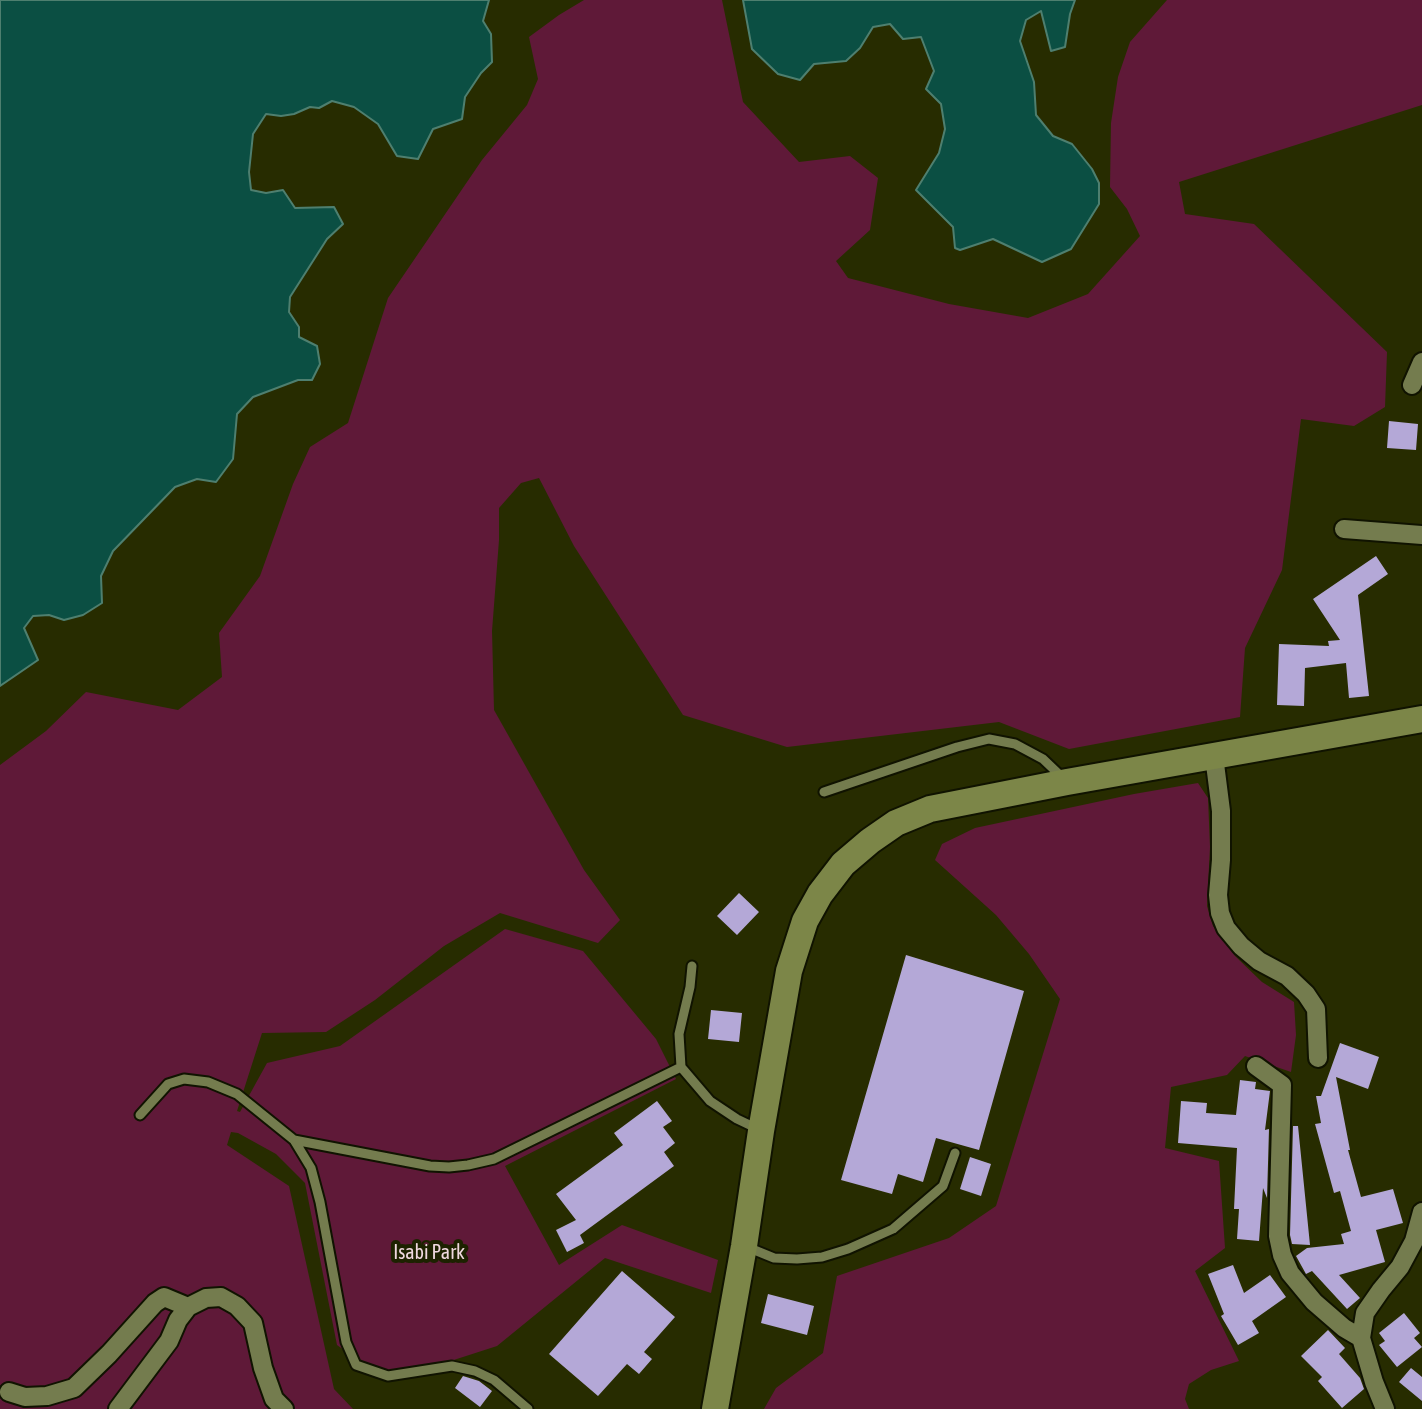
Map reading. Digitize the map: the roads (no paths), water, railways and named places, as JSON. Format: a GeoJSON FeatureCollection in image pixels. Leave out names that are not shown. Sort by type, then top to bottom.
{"type":"FeatureCollection","features":[{"type":"Feature","properties":{"kind":"street"},"geometry":{"type":"LineString","coordinates":[[1412,385],[1422,362]]}},
{"type":"Feature","properties":{"kind":"street"},"geometry":{"type":"LineString","coordinates":[[1344,529],[1422,535]]}},
{"type":"Feature","properties":{"kind":"street"},"geometry":{"type":"LineString","coordinates":[[715,1409],[789,971],[805,921],[820,894],[843,864],[896,823],[930,809],[1422,719]]}},
{"type":"Feature","properties":{"kind":"street"},"geometry":{"type":"LineString","coordinates":[[1214,756],[1221,811],[1220,913],[1226,928],[1241,946],[1259,961],[1287,976],[1306,994],[1316,1009],[1318,1058]]}},
{"type":"Feature","properties":{"kind":"street"},"geometry":{"type":"LineString","coordinates":[[1256,1066],[1282,1085],[1278,1236],[1282,1255],[1290,1273],[1314,1302],[1361,1338]]}},
{"type":"Feature","properties":{"kind":"street"},"geometry":{"type":"LineString","coordinates":[[1385,1409],[1361,1338],[1365,1313],[1400,1267],[1414,1241],[1422,1212]]}},
{"type":"Feature","properties":{"kind":"street"},"geometry":{"type":"LineString","coordinates":[[9,1392],[25,1397],[47,1396],[74,1388],[155,1303],[164,1297],[188,1307]]}},
{"type":"Feature","properties":{"kind":"street"},"geometry":{"type":"LineString","coordinates":[[118,1409],[169,1341],[188,1307],[206,1298],[221,1297],[237,1306],[253,1323],[274,1399],[284,1409]]}},
{"type":"Feature","properties":{"kind":"lane"},"geometry":{"type":"LineString","coordinates":[[824,792],[989,739],[1015,744],[1043,759],[1067,782]]}},
{"type":"Feature","properties":{"kind":"lane"},"geometry":{"type":"LineString","coordinates":[[692,966],[679,1034],[681,1067],[710,1101],[761,1131]]}},
{"type":"Feature","properties":{"kind":"lane"},"geometry":{"type":"LineString","coordinates":[[294,1140],[430,1166],[468,1165],[494,1159],[681,1067]]}},
{"type":"Feature","properties":{"kind":"lane"},"geometry":{"type":"LineString","coordinates":[[140,1115],[168,1084],[184,1079],[208,1082],[237,1094],[294,1140],[311,1168],[346,1342],[356,1365],[388,1376],[452,1366],[475,1371],[494,1380],[528,1409]]}},
{"type":"Feature","properties":{"kind":"lane"},"geometry":{"type":"LineString","coordinates":[[744,1246],[774,1258],[797,1259],[822,1257],[848,1249],[893,1229],[943,1186],[955,1153]]}},
{"type":"Feature","properties":{"kind":"water"},"geometry":{"type":"Polygon","coordinates":[[[0,0],[489,0],[483,21],[491,34],[492,62],[465,97],[462,119],[433,129],[418,159],[397,156],[378,124],[354,107],[332,101],[319,108],[310,107],[294,114],[266,114],[253,134],[249,172],[251,190],[266,193],[283,190],[295,208],[334,207],[343,224],[327,239],[290,297],[289,312],[299,327],[299,337],[317,346],[320,364],[312,380],[298,380],[253,397],[237,414],[233,459],[216,482],[197,479],[175,487],[113,551],[101,576],[102,603],[83,615],[64,620],[49,615],[33,616],[24,628],[38,660],[0,686],[0,0]]]}},
{"type":"Feature","properties":{"kind":"water"},"geometry":{"type":"Polygon","coordinates":[[[743,0],[1075,0],[1065,47],[1051,51],[1041,11],[1026,20],[1020,41],[1034,82],[1036,115],[1053,136],[1072,144],[1099,183],[1099,204],[1071,249],[1042,262],[993,239],[960,250],[955,248],[953,227],[916,190],[939,153],[945,129],[941,104],[926,89],[934,71],[921,37],[903,39],[890,24],[873,27],[860,48],[846,61],[814,64],[800,80],[778,74],[752,49],[743,0]]]}},
{"type":"Feature","properties":{"kind":"park label","name":"Isabi Park"},"geometry":{"type":"Point","coordinates":[429,1253]}}]}
